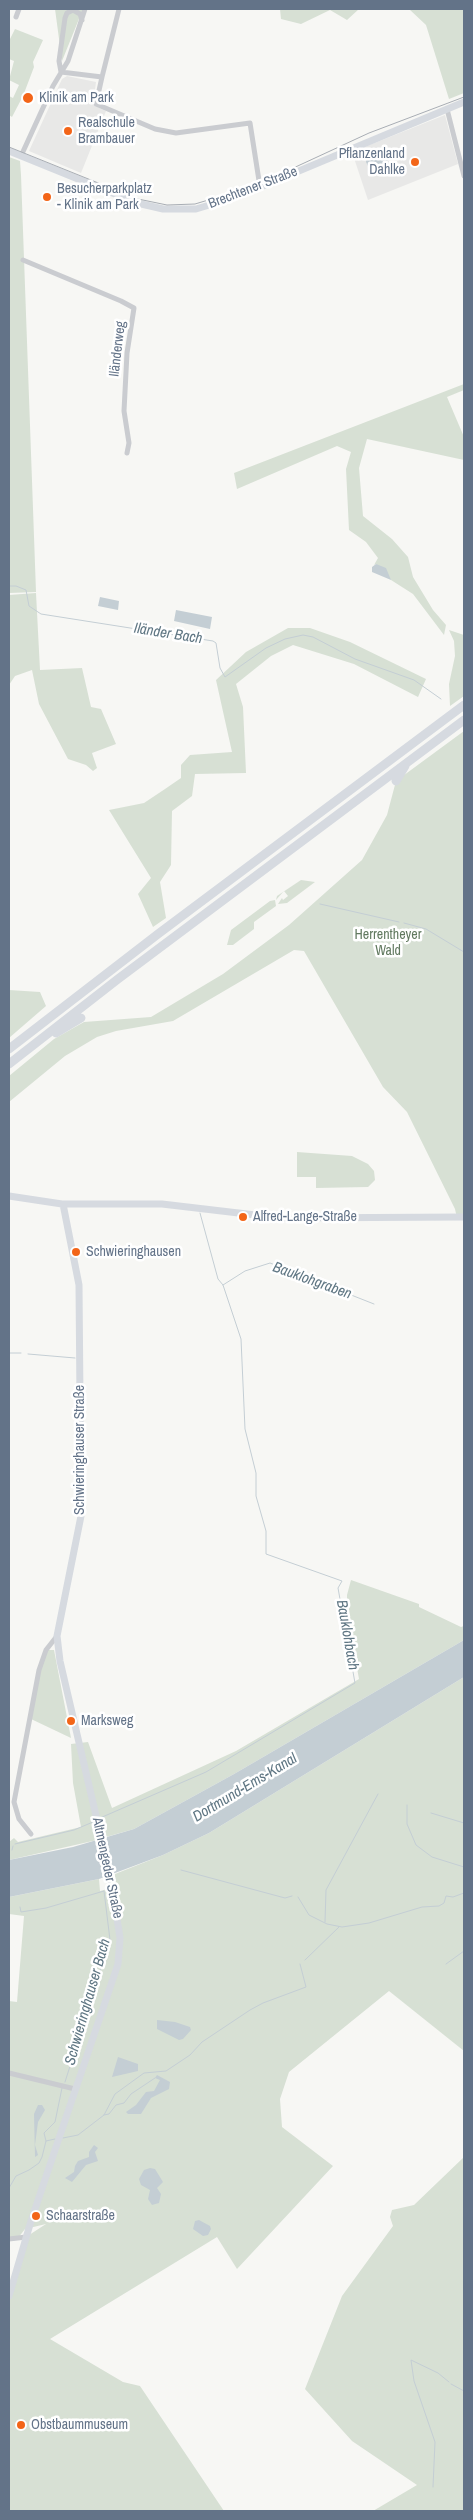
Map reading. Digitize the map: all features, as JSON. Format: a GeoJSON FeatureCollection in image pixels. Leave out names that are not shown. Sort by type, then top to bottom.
{"type":"FeatureCollection","features":[{"type":"Feature","properties":{"kind":"highway"},"geometry":{"type":"LineString","coordinates":[[9,1049],[158,934],[464,705]]}},
{"type":"Feature","properties":{"kind":"highway"},"geometry":{"type":"LineString","coordinates":[[9,1064],[39,1039],[464,720]]}},
{"type":"Feature","properties":{"kind":"highway"},"geometry":{"type":"LineString","coordinates":[[396,781],[407,762]]}},
{"type":"Feature","properties":{"kind":"highway"},"geometry":{"type":"LineString","coordinates":[[39,1039],[57,1033],[81,1018]]}},
{"type":"Feature","properties":{"kind":"street"},"geometry":{"type":"LineString","coordinates":[[16,17],[19,9]]}},
{"type":"Feature","properties":{"kind":"street"},"geometry":{"type":"LineString","coordinates":[[21,156],[68,61],[85,9]]}},
{"type":"Feature","properties":{"kind":"street"},"geometry":{"type":"LineString","coordinates":[[119,9],[96,104],[155,129],[176,133],[250,123],[260,187]]}},
{"type":"Feature","properties":{"kind":"street"},"geometry":{"type":"LineString","coordinates":[[61,72],[59,67],[60,47],[67,13],[73,10],[77,12],[82,20]]}},
{"type":"Feature","properties":{"kind":"street"},"geometry":{"type":"LineString","coordinates":[[61,72],[102,77]]}},
{"type":"Feature","properties":{"kind":"street","name":"Brechtener Straße"},"geometry":{"type":"LineString","coordinates":[[9,151],[124,199],[163,209],[205,207],[260,187],[464,102]]}},
{"type":"Feature","properties":{"kind":"street"},"geometry":{"type":"LineString","coordinates":[[447,109],[463,161],[464,176]]}},
{"type":"Feature","properties":{"kind":"street","name":"Iländerweg"},"geometry":{"type":"LineString","coordinates":[[23,260],[134,308],[128,353],[124,411],[128,443],[127,453]]}},
{"type":"Feature","properties":{"kind":"street"},"geometry":{"type":"LineString","coordinates":[[9,1196],[63,1204],[162,1204],[300,1218],[464,1217]]}},
{"type":"Feature","properties":{"kind":"street","name":"Schwieringhauser Straße"},"geometry":{"type":"LineString","coordinates":[[31,1834],[19,1819],[14,1802],[39,1670],[46,1650],[57,1636],[82,1516],[79,1290],[63,1204]]}},
{"type":"Feature","properties":{"kind":"street","name":"Altmengeder Straße"},"geometry":{"type":"LineString","coordinates":[[9,2296],[26,2237],[118,1964],[120,1938],[111,1880],[62,1670],[57,1636]]}},
{"type":"Feature","properties":{"kind":"street"},"geometry":{"type":"LineString","coordinates":[[9,2074],[75,2088]]}},
{"type":"Feature","properties":{"kind":"street"},"geometry":{"type":"LineString","coordinates":[[9,2239],[26,2237]]}},
{"type":"Feature","properties":{"kind":"shaded area","name":"Realschule Brambauer"},"geometry":{"type":"Polygon","coordinates":[[[67,76],[96,82],[93,105],[106,111],[81,173],[29,151],[62,79],[67,76]]]}},
{"type":"Feature","properties":{"kind":"shaded area"},"geometry":{"type":"Polygon","coordinates":[[[445,115],[458,164],[368,200],[352,152],[445,115]]]}},
{"type":"Feature","properties":{"kind":"green space"},"geometry":{"type":"Polygon","coordinates":[[[55,9],[83,9],[62,61],[55,9]]]}},
{"type":"Feature","properties":{"kind":"green space"},"geometry":{"type":"Polygon","coordinates":[[[280,9],[359,9],[347,20],[330,10],[301,24],[281,19],[280,9]]]}},
{"type":"Feature","properties":{"kind":"green space"},"geometry":{"type":"Polygon","coordinates":[[[409,9],[464,9],[464,93],[449,99],[426,25],[409,9]]]}},
{"type":"Feature","properties":{"kind":"green space"},"geometry":{"type":"Polygon","coordinates":[[[15,29],[43,40],[33,62],[34,67],[23,96],[12,117],[9,115],[9,96],[13,98],[19,85],[9,80],[14,61],[9,59],[9,41],[15,29]]]}},
{"type":"Feature","properties":{"kind":"green space"},"geometry":{"type":"Polygon","coordinates":[[[9,157],[20,161],[21,175],[36,592],[9,593],[9,157]]]}},
{"type":"Feature","properties":{"kind":"green space"},"geometry":{"type":"Polygon","coordinates":[[[464,384],[464,390],[447,397],[464,437],[464,460],[367,439],[359,468],[363,516],[392,539],[408,557],[413,577],[433,610],[446,625],[444,635],[413,594],[391,580],[376,564],[374,565],[378,558],[366,542],[349,530],[346,469],[351,452],[337,446],[237,489],[234,473],[464,384]]]}},
{"type":"Feature","properties":{"kind":"green space"},"geometry":{"type":"Polygon","coordinates":[[[36,593],[40,670],[82,668],[91,707],[101,709],[116,744],[92,753],[97,768],[93,771],[86,765],[68,759],[39,704],[32,670],[15,676],[9,685],[9,595],[36,593]]]}},
{"type":"Feature","properties":{"kind":"green space"},"geometry":{"type":"Polygon","coordinates":[[[288,628],[310,628],[350,642],[426,679],[418,697],[354,664],[293,645],[271,656],[236,684],[243,707],[246,773],[195,774],[192,796],[172,811],[171,865],[160,882],[166,918],[153,927],[138,894],[151,878],[109,810],[144,803],[165,789],[181,778],[181,765],[190,755],[232,752],[216,680],[246,652],[288,628]]]}},
{"type":"Feature","properties":{"kind":"green space"},"geometry":{"type":"Polygon","coordinates":[[[449,630],[464,635],[464,696],[450,706],[449,684],[455,656],[454,641],[449,630]]]}},
{"type":"Feature","properties":{"kind":"green space","name":"Herrentheyer Wald"},"geometry":{"type":"Polygon","coordinates":[[[464,731],[464,1217],[457,1218],[455,1209],[407,1112],[383,1087],[304,951],[294,950],[173,1021],[116,1031],[97,1037],[65,1056],[9,1102],[9,1076],[54,1039],[84,1022],[151,1017],[223,974],[289,925],[362,860],[387,815],[396,781],[464,731]]]}},
{"type":"Feature","properties":{"kind":"green space"},"geometry":{"type":"Polygon","coordinates":[[[301,880],[315,882],[287,903],[278,904],[282,898],[283,900],[288,896],[284,891],[301,880]]]}},
{"type":"Feature","properties":{"kind":"green space"},"geometry":{"type":"Polygon","coordinates":[[[275,900],[276,906],[254,922],[254,929],[233,945],[227,945],[231,930],[270,901],[275,900]]]}},
{"type":"Feature","properties":{"kind":"green space"},"geometry":{"type":"Polygon","coordinates":[[[9,990],[40,992],[46,1006],[9,1038],[9,990]]]}},
{"type":"Feature","properties":{"kind":"green space"},"geometry":{"type":"Polygon","coordinates":[[[297,1152],[352,1156],[368,1164],[374,1171],[375,1180],[368,1187],[316,1188],[316,1177],[297,1177],[297,1152]]]}},
{"type":"Feature","properties":{"kind":"green space"},"geometry":{"type":"Polygon","coordinates":[[[351,1580],[419,1604],[419,1607],[461,1627],[464,1626],[464,1640],[234,1774],[134,1829],[106,1837],[102,1824],[94,1826],[97,1840],[9,1860],[9,1842],[14,1838],[18,1842],[81,1827],[73,1783],[71,1744],[88,1742],[112,1808],[236,1751],[359,1679],[347,1613],[347,1595],[351,1580]]]}},
{"type":"Feature","properties":{"kind":"green space"},"geometry":{"type":"Polygon","coordinates":[[[46,1650],[54,1650],[71,1738],[31,1719],[39,1670],[46,1650]]]}},
{"type":"Feature","properties":{"kind":"green space"},"geometry":{"type":"Polygon","coordinates":[[[464,1677],[464,2051],[389,1991],[289,2072],[280,2099],[282,2127],[333,2166],[237,2269],[217,2237],[50,2339],[123,2382],[140,2386],[224,2511],[9,2511],[9,2296],[26,2237],[46,2224],[25,2229],[18,2238],[9,2239],[9,2001],[17,2002],[24,1916],[9,1914],[9,1897],[99,1879],[100,1891],[115,1887],[115,1874],[163,1855],[209,1833],[464,1677]]]}},
{"type":"Feature","properties":{"kind":"green space"},"geometry":{"type":"Polygon","coordinates":[[[464,2157],[464,2511],[373,2511],[417,2485],[352,2441],[305,2389],[342,2296],[393,2226],[390,2217],[392,2210],[414,2205],[464,2157]]]}},
{"type":"Feature","properties":{"kind":"water"},"geometry":{"type":"Polygon","coordinates":[[[384,155],[389,163],[386,170],[376,172],[369,168],[366,162],[367,156],[384,155]]]}},
{"type":"Feature","properties":{"kind":"water"},"geometry":{"type":"Polygon","coordinates":[[[376,564],[386,568],[391,580],[372,572],[372,567],[376,564]]]}},
{"type":"Feature","properties":{"kind":"water"},"geometry":{"type":"Polygon","coordinates":[[[100,597],[119,601],[118,610],[98,606],[100,597]]]}},
{"type":"Feature","properties":{"kind":"water"},"geometry":{"type":"Polygon","coordinates":[[[176,610],[212,617],[210,629],[174,621],[176,610]]]}},
{"type":"Feature","properties":{"kind":"water","name":"Dortmund-Ems-Kanal"},"geometry":{"type":"Polygon","coordinates":[[[464,1640],[464,1677],[209,1833],[163,1855],[99,1879],[9,1897],[9,1860],[73,1847],[134,1829],[234,1774],[464,1640]]]}},
{"type":"Feature","properties":{"kind":"water"},"geometry":{"type":"Polygon","coordinates":[[[157,2020],[175,2022],[190,2027],[191,2030],[183,2039],[179,2040],[157,2029],[157,2020]]]}},
{"type":"Feature","properties":{"kind":"water"},"geometry":{"type":"Polygon","coordinates":[[[118,2057],[138,2064],[138,2071],[112,2077],[118,2057]]]}},
{"type":"Feature","properties":{"kind":"water"},"geometry":{"type":"Polygon","coordinates":[[[157,2075],[170,2082],[169,2089],[151,2098],[141,2114],[128,2114],[126,2112],[136,2105],[146,2092],[154,2091],[160,2080],[155,2078],[157,2075]]]}},
{"type":"Feature","properties":{"kind":"water"},"geometry":{"type":"Polygon","coordinates":[[[38,2105],[42,2105],[45,2110],[38,2122],[35,2145],[38,2155],[35,2157],[34,2114],[38,2105]]]}},
{"type":"Feature","properties":{"kind":"water"},"geometry":{"type":"Polygon","coordinates":[[[94,2145],[98,2148],[95,2152],[98,2161],[86,2165],[72,2182],[65,2178],[74,2172],[78,2161],[89,2157],[89,2152],[94,2145]]]}},
{"type":"Feature","properties":{"kind":"water"},"geometry":{"type":"Polygon","coordinates":[[[155,2169],[163,2182],[157,2188],[161,2194],[159,2203],[152,2205],[148,2199],[150,2190],[141,2185],[139,2179],[144,2170],[155,2169]]]}},
{"type":"Feature","properties":{"kind":"water"},"geometry":{"type":"Polygon","coordinates":[[[199,2220],[210,2226],[211,2229],[208,2235],[203,2236],[193,2229],[195,2221],[199,2220]]]}},
{"type":"Feature","properties":{"kind":"waterway","name":"Iländer Bach"},"geometry":{"type":"LineString","coordinates":[[9,586],[16,586],[26,590],[29,606],[41,614],[213,641],[216,643],[220,668],[225,677],[266,648],[285,639],[303,635],[313,637],[355,659],[414,680],[441,699]]}},
{"type":"Feature","properties":{"kind":"waterway"},"geometry":{"type":"LineString","coordinates":[[320,904],[399,922]]}},
{"type":"Feature","properties":{"kind":"waterway"},"geometry":{"type":"LineString","coordinates":[[404,923],[426,929],[464,952]]}},
{"type":"Feature","properties":{"kind":"waterway","name":"Bauklohbach"},"geometry":{"type":"LineString","coordinates":[[100,1818],[206,1772],[355,1683],[338,1588],[342,1581],[266,1554],[266,1531],[256,1496],[256,1473],[245,1429],[241,1339],[223,1285],[218,1279],[200,1213]]}},
{"type":"Feature","properties":{"kind":"waterway","name":"Bauklohgraben"},"geometry":{"type":"LineString","coordinates":[[223,1285],[245,1271],[270,1263],[374,1304]]}},
{"type":"Feature","properties":{"kind":"waterway"},"geometry":{"type":"LineString","coordinates":[[9,1353],[21,1353]]}},
{"type":"Feature","properties":{"kind":"waterway"},"geometry":{"type":"LineString","coordinates":[[28,1354],[75,1358]]}},
{"type":"Feature","properties":{"kind":"waterway"},"geometry":{"type":"LineString","coordinates":[[325,1922],[326,1890],[378,1794]]}},
{"type":"Feature","properties":{"kind":"waterway"},"geometry":{"type":"LineString","coordinates":[[407,1805],[407,1824],[416,1845],[432,1857],[464,1867]]}},
{"type":"Feature","properties":{"kind":"waterway"},"geometry":{"type":"LineString","coordinates":[[431,1813],[464,1823]]}},
{"type":"Feature","properties":{"kind":"waterway","name":"Bauklohbach"},"geometry":{"type":"LineString","coordinates":[[15,1844],[74,1830],[93,1822]]}},
{"type":"Feature","properties":{"kind":"waterway","name":"Bauklohbach"},"geometry":{"type":"LineString","coordinates":[[12,1850],[13,1846]]}},
{"type":"Feature","properties":{"kind":"waterway"},"geometry":{"type":"LineString","coordinates":[[181,1870],[285,1898],[292,1896]]}},
{"type":"Feature","properties":{"kind":"waterway","name":"Schwieringhauser Bach"},"geometry":{"type":"LineString","coordinates":[[20,1907],[21,1912],[46,1908],[104,1891],[110,1940],[65,2082]]}},
{"type":"Feature","properties":{"kind":"waterway"},"geometry":{"type":"LineString","coordinates":[[298,1897],[309,1915],[327,1924],[342,1927],[369,1923],[422,1907],[439,1906],[444,1903],[446,1896],[453,1897],[464,1893]]}},
{"type":"Feature","properties":{"kind":"waterway"},"geometry":{"type":"LineString","coordinates":[[305,1960],[339,1927]]}},
{"type":"Feature","properties":{"kind":"waterway"},"geometry":{"type":"LineString","coordinates":[[446,1964],[464,1951]]}},
{"type":"Feature","properties":{"kind":"waterway"},"geometry":{"type":"LineString","coordinates":[[63,2138],[78,2135],[104,2115],[115,2094],[144,2073],[166,2071],[190,2055],[202,2042],[250,2010],[263,2003],[306,1987],[300,1964]]}},
{"type":"Feature","properties":{"kind":"waterway"},"geometry":{"type":"LineString","coordinates":[[104,2115],[109,2114],[116,2105],[124,2103],[131,2094],[155,2078]]}},
{"type":"Feature","properties":{"kind":"waterway","name":"Schwieringhauser Bach"},"geometry":{"type":"LineString","coordinates":[[9,2188],[16,2176],[39,2163],[46,2141],[44,2133],[55,2122],[62,2088]]}},
{"type":"Feature","properties":{"kind":"waterway"},"geometry":{"type":"LineString","coordinates":[[46,2141],[55,2139]]}},
{"type":"Feature","properties":{"kind":"waterway"},"geometry":{"type":"LineString","coordinates":[[433,2487],[435,2442],[414,2381],[411,2360],[438,2373],[449,2382]]}},
{"type":"Feature","properties":{"kind":"waterway"},"geometry":{"type":"LineString","coordinates":[[451,2384],[464,2391]]}},
{"type":"Feature","properties":{"kind":"tram line"},"geometry":{"type":"LineString","coordinates":[[9,147],[138,199],[167,205],[195,204],[238,191],[369,133],[464,97]]}},
{"type":"Feature","properties":{"kind":"place","name":"Klinik am Park"},"geometry":{"type":"Point","coordinates":[28,98]}},
{"type":"Feature","properties":{"kind":"place","name":"Realschule Brambauer"},"geometry":{"type":"Point","coordinates":[68,131]}},
{"type":"Feature","properties":{"kind":"place","name":"Pflanzenland Dahlke"},"geometry":{"type":"Point","coordinates":[415,162]}},
{"type":"Feature","properties":{"kind":"place","name":"Besucherparkplatz - Klinik am Park"},"geometry":{"type":"Point","coordinates":[47,197]}},
{"type":"Feature","properties":{"kind":"place","name":"Alfred-Lange-Straße"},"geometry":{"type":"Point","coordinates":[243,1217]}},
{"type":"Feature","properties":{"kind":"place","name":"Schwieringhausen"},"geometry":{"type":"Point","coordinates":[76,1252]}},
{"type":"Feature","properties":{"kind":"place","name":"Marksweg"},"geometry":{"type":"Point","coordinates":[71,1721]}},
{"type":"Feature","properties":{"kind":"place","name":"Schaarstraße"},"geometry":{"type":"Point","coordinates":[36,2216]}},
{"type":"Feature","properties":{"kind":"place","name":"Obstbaummuseum"},"geometry":{"type":"Point","coordinates":[21,2425]}}]}
